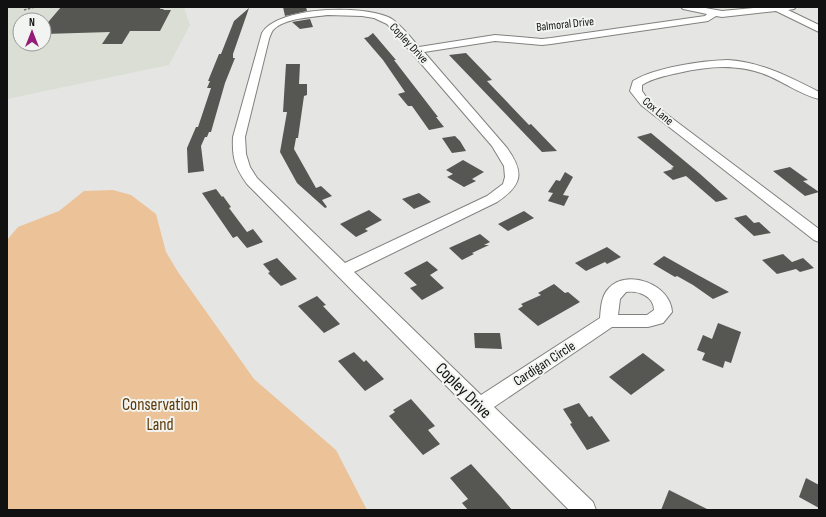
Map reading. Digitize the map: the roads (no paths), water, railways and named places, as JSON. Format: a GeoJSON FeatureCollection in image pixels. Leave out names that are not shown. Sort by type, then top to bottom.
{"type":"FeatureCollection","features":[{"type":"Feature","properties":{"kind":"street"},"geometry":{"type":"LineString","coordinates":[[686,7],[713,13],[735,14],[791,7]]}},
{"type":"Feature","properties":{"kind":"street"},"geometry":{"type":"LineString","coordinates":[[779,8],[819,29]]}},
{"type":"Feature","properties":{"kind":"street","name":"Copley Drive"},"geometry":{"type":"LineString","coordinates":[[342,271],[492,199],[508,188],[513,175],[511,164],[503,153],[434,72],[418,50],[391,23],[381,17],[358,12],[312,15],[289,19],[272,26],[268,30],[264,40],[239,137],[239,154],[243,167],[252,181],[342,271],[585,510]]}},
{"type":"Feature","properties":{"kind":"street","name":"Balmoral Drive"},"geometry":{"type":"LineString","coordinates":[[418,50],[495,38],[552,41],[708,18],[713,13]]}},
{"type":"Feature","properties":{"kind":"street","name":"Cox Lane"},"geometry":{"type":"LineString","coordinates":[[819,96],[761,70],[746,65],[730,64],[702,65],[643,79],[637,83],[636,91],[645,103],[819,237]]}},
{"type":"Feature","properties":{"kind":"street","name":"Cardigan Circle"},"geometry":{"type":"LineString","coordinates":[[480,406],[609,321]]}},
{"type":"Feature","properties":{"kind":"park label","name":"Conservation Land"},"geometry":{"type":"Point","coordinates":[160,414]}}]}
